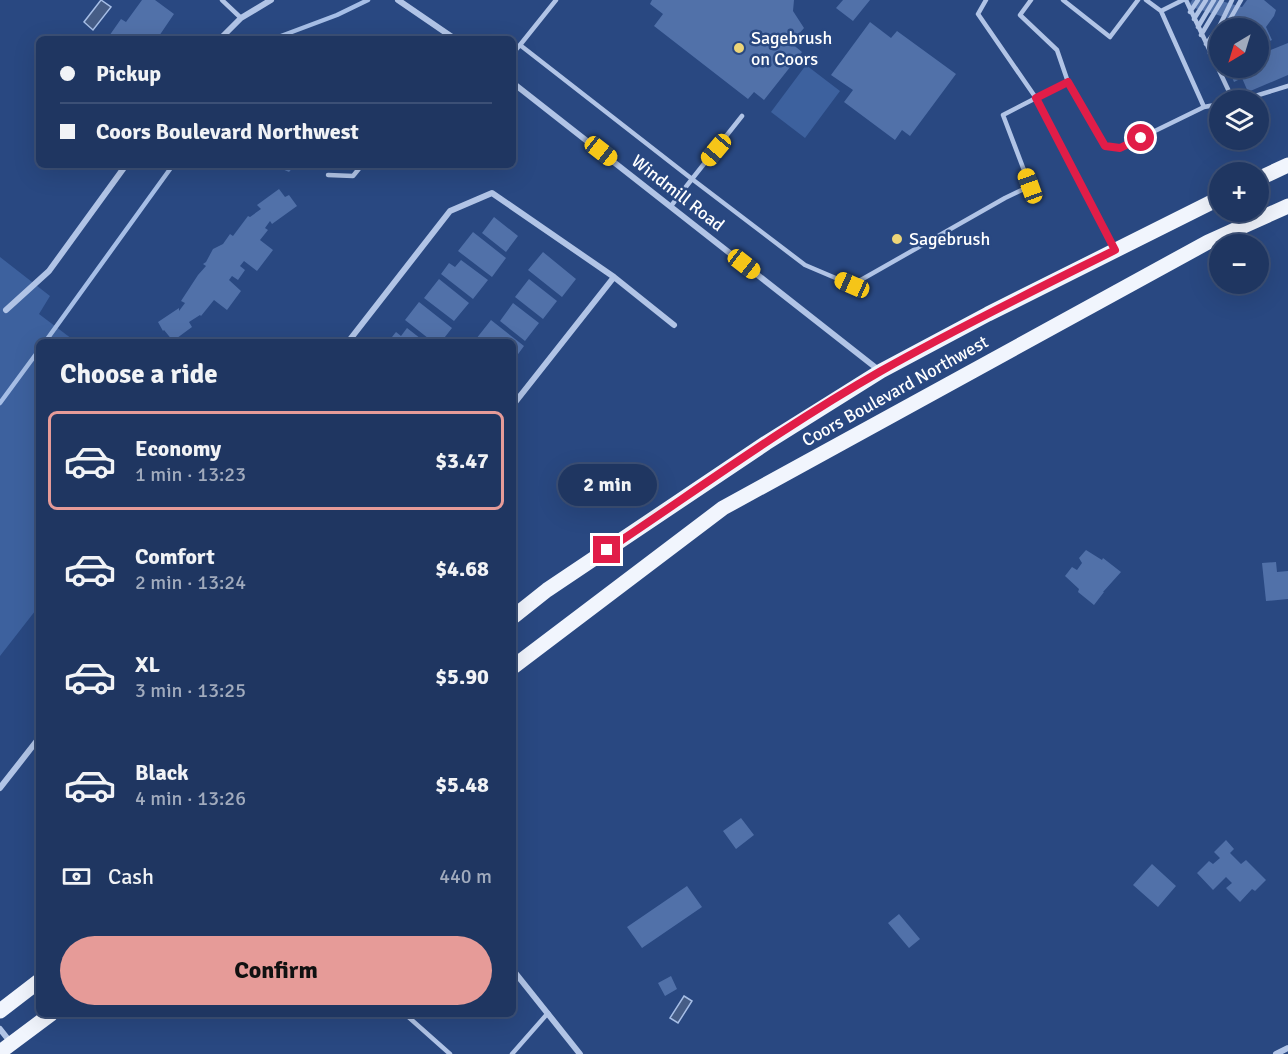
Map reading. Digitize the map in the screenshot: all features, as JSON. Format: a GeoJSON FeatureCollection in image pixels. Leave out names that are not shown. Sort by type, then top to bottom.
{"type":"FeatureCollection","features":[{"type":"Feature","properties":{"kind":"main road"},"geometry":{"type":"LineString","coordinates":[[1269,174],[1288,165]]}},
{"type":"Feature","properties":{"kind":"main road","name":"Coors Boulevard Northwest"},"geometry":{"type":"LineString","coordinates":[[516,615],[547,590],[756,450],[880,371],[1209,203]]}},
{"type":"Feature","properties":{"kind":"main road","name":"Coors Boulevard Northwest"},"geometry":{"type":"LineString","coordinates":[[516,665],[723,508],[1208,242],[1288,206]]}},
{"type":"Feature","properties":{"kind":"main road"},"geometry":{"type":"LineString","coordinates":[[0,1011],[36,983]]}},
{"type":"Feature","properties":{"kind":"main road"},"geometry":{"type":"LineString","coordinates":[[6,1048],[47,1017]]}},
{"type":"Feature","properties":{"kind":"street"},"geometry":{"type":"LineString","coordinates":[[223,36],[241,18],[271,0]]}},
{"type":"Feature","properties":{"kind":"street"},"geometry":{"type":"LineString","coordinates":[[398,0],[451,36]]}},
{"type":"Feature","properties":{"kind":"street","name":"Windmill Road"},"geometry":{"type":"LineString","coordinates":[[516,85],[880,371]]}},
{"type":"Feature","properties":{"kind":"street"},"geometry":{"type":"LineString","coordinates":[[6,310],[48,271],[124,168]]}},
{"type":"Feature","properties":{"kind":"street"},"geometry":{"type":"LineString","coordinates":[[350,339],[450,211],[492,193],[614,277],[674,325]]}},
{"type":"Feature","properties":{"kind":"street"},"geometry":{"type":"LineString","coordinates":[[516,401],[614,277]]}},
{"type":"Feature","properties":{"kind":"street"},"geometry":{"type":"LineString","coordinates":[[0,788],[36,742]]}},
{"type":"Feature","properties":{"kind":"street"},"geometry":{"type":"LineString","coordinates":[[516,974],[580,1054]]}},
{"type":"Feature","properties":{"kind":"street"},"geometry":{"type":"LineString","coordinates":[[0,1029],[6,1048]]}},
{"type":"Feature","properties":{"kind":"street"},"geometry":{"type":"LineString","coordinates":[[1276,1054],[1288,1048]]}},
{"type":"Feature","properties":{"kind":"lane"},"geometry":{"type":"LineString","coordinates":[[222,0],[241,18]]}},
{"type":"Feature","properties":{"kind":"lane"},"geometry":{"type":"LineString","coordinates":[[516,50],[556,0]]}},
{"type":"Feature","properties":{"kind":"lane"},"geometry":{"type":"LineString","coordinates":[[986,0],[978,14],[1036,98],[1115,250]]}},
{"type":"Feature","properties":{"kind":"lane"},"geometry":{"type":"LineString","coordinates":[[1031,0],[1020,15],[1057,50],[1068,82],[1105,146],[1120,148],[1209,106]]}},
{"type":"Feature","properties":{"kind":"lane"},"geometry":{"type":"LineString","coordinates":[[1063,0],[1110,37],[1138,0]]}},
{"type":"Feature","properties":{"kind":"lane"},"geometry":{"type":"LineString","coordinates":[[1146,0],[1161,11],[1204,107]]}},
{"type":"Feature","properties":{"kind":"lane"},"geometry":{"type":"LineString","coordinates":[[1161,11],[1185,0],[1209,51]]}},
{"type":"Feature","properties":{"kind":"lane"},"geometry":{"type":"LineString","coordinates":[[1190,12],[1198,0]]}},
{"type":"Feature","properties":{"kind":"lane"},"geometry":{"type":"LineString","coordinates":[[1194,19],[1206,0]]}},
{"type":"Feature","properties":{"kind":"lane"},"geometry":{"type":"LineString","coordinates":[[1197,27],[1214,0]]}},
{"type":"Feature","properties":{"kind":"lane"},"geometry":{"type":"LineString","coordinates":[[1201,35],[1222,0]]}},
{"type":"Feature","properties":{"kind":"lane"},"geometry":{"type":"LineString","coordinates":[[1206,44],[1220,25],[1232,0]]}},
{"type":"Feature","properties":{"kind":"lane"},"geometry":{"type":"LineString","coordinates":[[1231,18],[1241,0]]}},
{"type":"Feature","properties":{"kind":"lane"},"geometry":{"type":"LineString","coordinates":[[520,45],[805,265],[852,285],[1030,186],[1003,115],[1068,82]]}},
{"type":"Feature","properties":{"kind":"lane"},"geometry":{"type":"LineString","coordinates":[[1269,92],[1288,86]]}},
{"type":"Feature","properties":{"kind":"lane"},"geometry":{"type":"LineString","coordinates":[[670,206],[742,116]]}},
{"type":"Feature","properties":{"kind":"lane"},"geometry":{"type":"LineString","coordinates":[[328,175],[353,176],[360,168]]}},
{"type":"Feature","properties":{"kind":"lane"},"geometry":{"type":"LineString","coordinates":[[512,1054],[548,1013]]}},
{"type":"Feature","properties":{"kind":"lane"},"geometry":{"type":"LineString","coordinates":[[408,1017],[450,1054]]}},
{"type":"Feature","properties":{"kind":"shaded area"},"geometry":{"type":"Polygon","coordinates":[[[101,0],[111,7],[93,30],[84,22],[101,0]]]}},
{"type":"Feature","properties":{"kind":"shaded area"},"geometry":{"type":"Polygon","coordinates":[[[806,65],[840,91],[805,138],[771,112],[806,65]]]}},
{"type":"Feature","properties":{"kind":"shaded area"},"geometry":{"type":"Polygon","coordinates":[[[0,257],[50,296],[39,314],[72,339],[36,339],[36,610],[0,656],[0,257]]]}},
{"type":"Feature","properties":{"kind":"shaded area"},"geometry":{"type":"Polygon","coordinates":[[[684,996],[692,1001],[678,1023],[670,1018],[684,996]]]}},
{"type":"Feature","properties":{"kind":"building"},"geometry":{"type":"Polygon","coordinates":[[[142,0],[155,0],[174,14],[159,36],[109,36],[121,19],[126,22],[142,0]]]}},
{"type":"Feature","properties":{"kind":"building","name":"Sagebrush on Coors"},"geometry":{"type":"Polygon","coordinates":[[[652,0],[794,0],[793,11],[804,28],[791,43],[802,52],[764,100],[754,92],[748,99],[654,26],[663,14],[650,4],[652,0]]]}},
{"type":"Feature","properties":{"kind":"building"},"geometry":{"type":"Polygon","coordinates":[[[843,0],[870,0],[853,21],[836,8],[843,0]]]}},
{"type":"Feature","properties":{"kind":"building"},"geometry":{"type":"Polygon","coordinates":[[[1192,0],[1218,0],[1242,7],[1247,0],[1264,0],[1276,10],[1269,23],[1269,18],[1228,18],[1191,7],[1192,0]]]}},
{"type":"Feature","properties":{"kind":"building"},"geometry":{"type":"Polygon","coordinates":[[[870,22],[891,38],[897,31],[956,74],[910,136],[902,130],[895,140],[844,102],[853,90],[831,75],[870,22]]]}},
{"type":"Feature","properties":{"kind":"building"},"geometry":{"type":"Polygon","coordinates":[[[1288,43],[1288,75],[1253,90],[1247,90],[1242,78],[1269,78],[1269,51],[1288,43]]]}},
{"type":"Feature","properties":{"kind":"building"},"geometry":{"type":"Polygon","coordinates":[[[280,168],[292,168],[289,172],[280,168]]]}},
{"type":"Feature","properties":{"kind":"building"},"geometry":{"type":"Polygon","coordinates":[[[279,189],[285,197],[289,195],[297,206],[272,224],[270,221],[265,228],[268,230],[260,240],[273,250],[257,271],[244,261],[240,266],[245,270],[238,280],[232,276],[229,280],[241,291],[227,310],[214,300],[201,316],[189,322],[192,327],[176,339],[171,339],[158,322],[179,308],[179,311],[185,303],[181,301],[206,266],[203,264],[213,249],[223,244],[230,234],[233,236],[248,216],[250,217],[261,209],[257,205],[279,189]]]}},
{"type":"Feature","properties":{"kind":"building"},"geometry":{"type":"Polygon","coordinates":[[[494,217],[518,236],[506,252],[482,233],[494,217]]]}},
{"type":"Feature","properties":{"kind":"building"},"geometry":{"type":"Polygon","coordinates":[[[473,232],[506,258],[492,277],[458,251],[473,232]]]}},
{"type":"Feature","properties":{"kind":"building"},"geometry":{"type":"Polygon","coordinates":[[[543,252],[576,279],[562,297],[528,270],[543,252]]]}},
{"type":"Feature","properties":{"kind":"building"},"geometry":{"type":"Polygon","coordinates":[[[461,260],[488,280],[473,299],[441,274],[449,263],[455,267],[461,260]]]}},
{"type":"Feature","properties":{"kind":"building"},"geometry":{"type":"Polygon","coordinates":[[[439,279],[469,303],[454,321],[424,298],[439,279]]]}},
{"type":"Feature","properties":{"kind":"building"},"geometry":{"type":"Polygon","coordinates":[[[529,279],[557,301],[543,319],[515,297],[529,279]]]}},
{"type":"Feature","properties":{"kind":"building"},"geometry":{"type":"Polygon","coordinates":[[[419,302],[452,328],[443,339],[429,339],[405,320],[419,302]]]}},
{"type":"Feature","properties":{"kind":"building"},"geometry":{"type":"Polygon","coordinates":[[[513,303],[539,323],[525,341],[500,321],[513,303]]]}},
{"type":"Feature","properties":{"kind":"building"},"geometry":{"type":"Polygon","coordinates":[[[491,320],[515,339],[476,339],[491,320]]]}},
{"type":"Feature","properties":{"kind":"building"},"geometry":{"type":"Polygon","coordinates":[[[407,328],[421,339],[390,339],[396,332],[401,336],[407,328]]]}},
{"type":"Feature","properties":{"kind":"building"},"geometry":{"type":"Polygon","coordinates":[[[516,340],[524,346],[516,357],[516,340]]]}},
{"type":"Feature","properties":{"kind":"building"},"geometry":{"type":"Polygon","coordinates":[[[1086,550],[1102,560],[1103,558],[1121,572],[1094,605],[1078,592],[1079,589],[1065,576],[1072,567],[1077,570],[1082,563],[1079,558],[1086,550]]]}},
{"type":"Feature","properties":{"kind":"building"},"geometry":{"type":"Polygon","coordinates":[[[1276,562],[1277,572],[1288,571],[1288,599],[1266,601],[1262,563],[1276,562]]]}},
{"type":"Feature","properties":{"kind":"building"},"geometry":{"type":"Polygon","coordinates":[[[741,818],[754,835],[736,849],[723,831],[741,818]]]}},
{"type":"Feature","properties":{"kind":"building"},"geometry":{"type":"Polygon","coordinates":[[[1226,840],[1234,849],[1230,853],[1241,864],[1246,860],[1266,880],[1255,891],[1252,889],[1240,902],[1226,888],[1232,883],[1226,877],[1213,890],[1197,873],[1209,861],[1213,864],[1220,858],[1214,852],[1226,840]]]}},
{"type":"Feature","properties":{"kind":"building"},"geometry":{"type":"Polygon","coordinates":[[[1152,864],[1176,886],[1158,907],[1133,885],[1152,864]]]}},
{"type":"Feature","properties":{"kind":"building"},"geometry":{"type":"Polygon","coordinates":[[[687,886],[702,907],[642,948],[627,927],[687,886]]]}},
{"type":"Feature","properties":{"kind":"building"},"geometry":{"type":"Polygon","coordinates":[[[899,914],[920,939],[909,948],[888,923],[899,914]]]}},
{"type":"Feature","properties":{"kind":"building"},"geometry":{"type":"Polygon","coordinates":[[[671,976],[677,989],[665,996],[658,983],[671,976]]]}},
{"type":"Feature","properties":{"kind":"waterway"},"geometry":{"type":"LineString","coordinates":[[281,36],[337,15],[368,0]]}},
{"type":"Feature","properties":{"kind":"waterway"},"geometry":{"type":"LineString","coordinates":[[47,339],[171,168]]}},
{"type":"Feature","properties":{"kind":"waterway"},"geometry":{"type":"LineString","coordinates":[[0,403],[36,354]]}},
{"type":"Feature","properties":{"kind":"place","name":"Sagebrush on Coors"},"geometry":{"type":"Point","coordinates":[739,48]}},
{"type":"Feature","properties":{"kind":"place","name":"Sagebrush"},"geometry":{"type":"Point","coordinates":[897,239]}},
{"type":"Feature","properties":{"kind":"route"},"geometry":{"type":"LineString","coordinates":[[607,550],[766,443],[880,371],[1115,250],[1036,98],[1068,82],[1105,146],[1120,148],[1141,138]]}}]}
